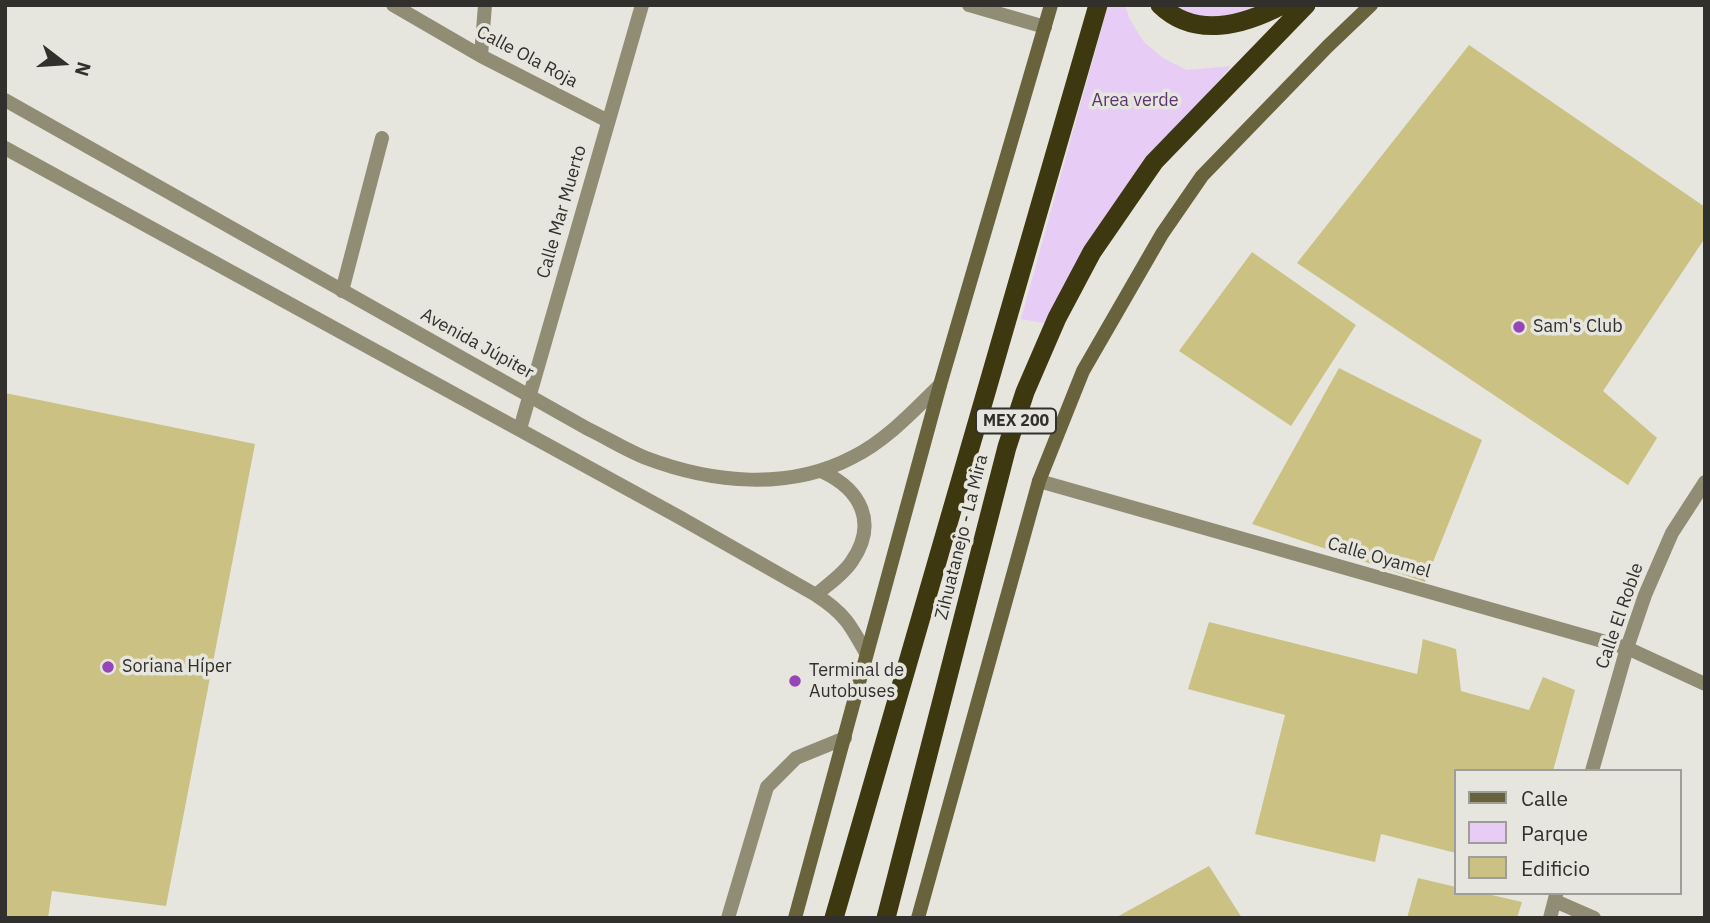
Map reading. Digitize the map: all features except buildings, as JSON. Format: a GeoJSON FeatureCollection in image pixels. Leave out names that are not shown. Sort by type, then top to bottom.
{"type":"FeatureCollection","features":[{"type":"Feature","properties":{"kind":"highway","name":"Zihuatanejo - La Mira"},"geometry":{"type":"LineString","coordinates":[[834,918],[1098,5]]}},
{"type":"Feature","properties":{"kind":"highway"},"geometry":{"type":"LineString","coordinates":[[1160,5],[1169,15],[1185,23],[1211,26],[1231,25],[1258,18],[1282,5]]}},
{"type":"Feature","properties":{"kind":"highway","name":"Zihuatanejo - La Mira"},"geometry":{"type":"LineString","coordinates":[[886,918],[1007,447],[1025,392],[1056,318],[1092,252],[1154,162],[1306,5]]}},
{"type":"Feature","properties":{"kind":"main road"},"geometry":{"type":"LineString","coordinates":[[794,918],[940,386],[1051,5]]}},
{"type":"Feature","properties":{"kind":"main road"},"geometry":{"type":"LineString","coordinates":[[918,918],[1039,481],[1083,371],[1162,234],[1202,176],[1371,5]]}},
{"type":"Feature","properties":{"kind":"street","name":"Calle Ola Roja"},"geometry":{"type":"LineString","coordinates":[[393,5],[481,56],[608,121]]}},
{"type":"Feature","properties":{"kind":"street"},"geometry":{"type":"LineString","coordinates":[[481,56],[485,5]]}},
{"type":"Feature","properties":{"kind":"street","name":"Calle Mar Muerto"},"geometry":{"type":"LineString","coordinates":[[520,429],[642,5]]}},
{"type":"Feature","properties":{"kind":"street"},"geometry":{"type":"LineString","coordinates":[[970,5],[1045,27]]}},
{"type":"Feature","properties":{"kind":"street","name":"Avenida Júpiter"},"geometry":{"type":"LineString","coordinates":[[5,100],[588,429],[645,457],[701,474],[768,481],[822,472],[855,457],[884,438],[940,386]]}},
{"type":"Feature","properties":{"kind":"street"},"geometry":{"type":"LineString","coordinates":[[342,291],[382,138]]}},
{"type":"Feature","properties":{"kind":"street"},"geometry":{"type":"LineString","coordinates":[[5,148],[520,429],[816,595],[834,607],[849,622],[866,653]]}},
{"type":"Feature","properties":{"kind":"street"},"geometry":{"type":"LineString","coordinates":[[816,595],[851,564],[862,543],[864,518],[857,498],[838,479],[822,472]]}},
{"type":"Feature","properties":{"kind":"street","name":"Calle Oyamel"},"geometry":{"type":"LineString","coordinates":[[1039,481],[1627,648],[1705,684]]}},
{"type":"Feature","properties":{"kind":"street","name":"Calle El Roble"},"geometry":{"type":"LineString","coordinates":[[1593,769],[1645,595],[1672,533],[1705,482]]}},
{"type":"Feature","properties":{"kind":"street"},"geometry":{"type":"LineString","coordinates":[[728,918],[767,787],[796,758],[845,738]]}},
{"type":"Feature","properties":{"kind":"street"},"geometry":{"type":"LineString","coordinates":[[1550,918],[1556,897],[1594,918]]}},
{"type":"Feature","properties":{"kind":"green space","name":"Area verde"},"geometry":{"type":"Polygon","coordinates":[[[1108,5],[1125,5],[1130,20],[1144,42],[1163,58],[1187,70],[1231,66],[1118,204],[1049,324],[1021,319],[1108,5]]]}},
{"type":"Feature","properties":{"kind":"green space"},"geometry":{"type":"Polygon","coordinates":[[[1175,5],[1256,5],[1245,14],[1228,21],[1185,13],[1175,5]]]}},
{"type":"Feature","properties":{"kind":"place","name":"Sam's Club"},"geometry":{"type":"Point","coordinates":[1519,327]}},
{"type":"Feature","properties":{"kind":"place","name":"Soriana Híper"},"geometry":{"type":"Point","coordinates":[108,667]}},
{"type":"Feature","properties":{"kind":"place","name":"Terminal de Autobuses"},"geometry":{"type":"Point","coordinates":[795,681]}}]}
